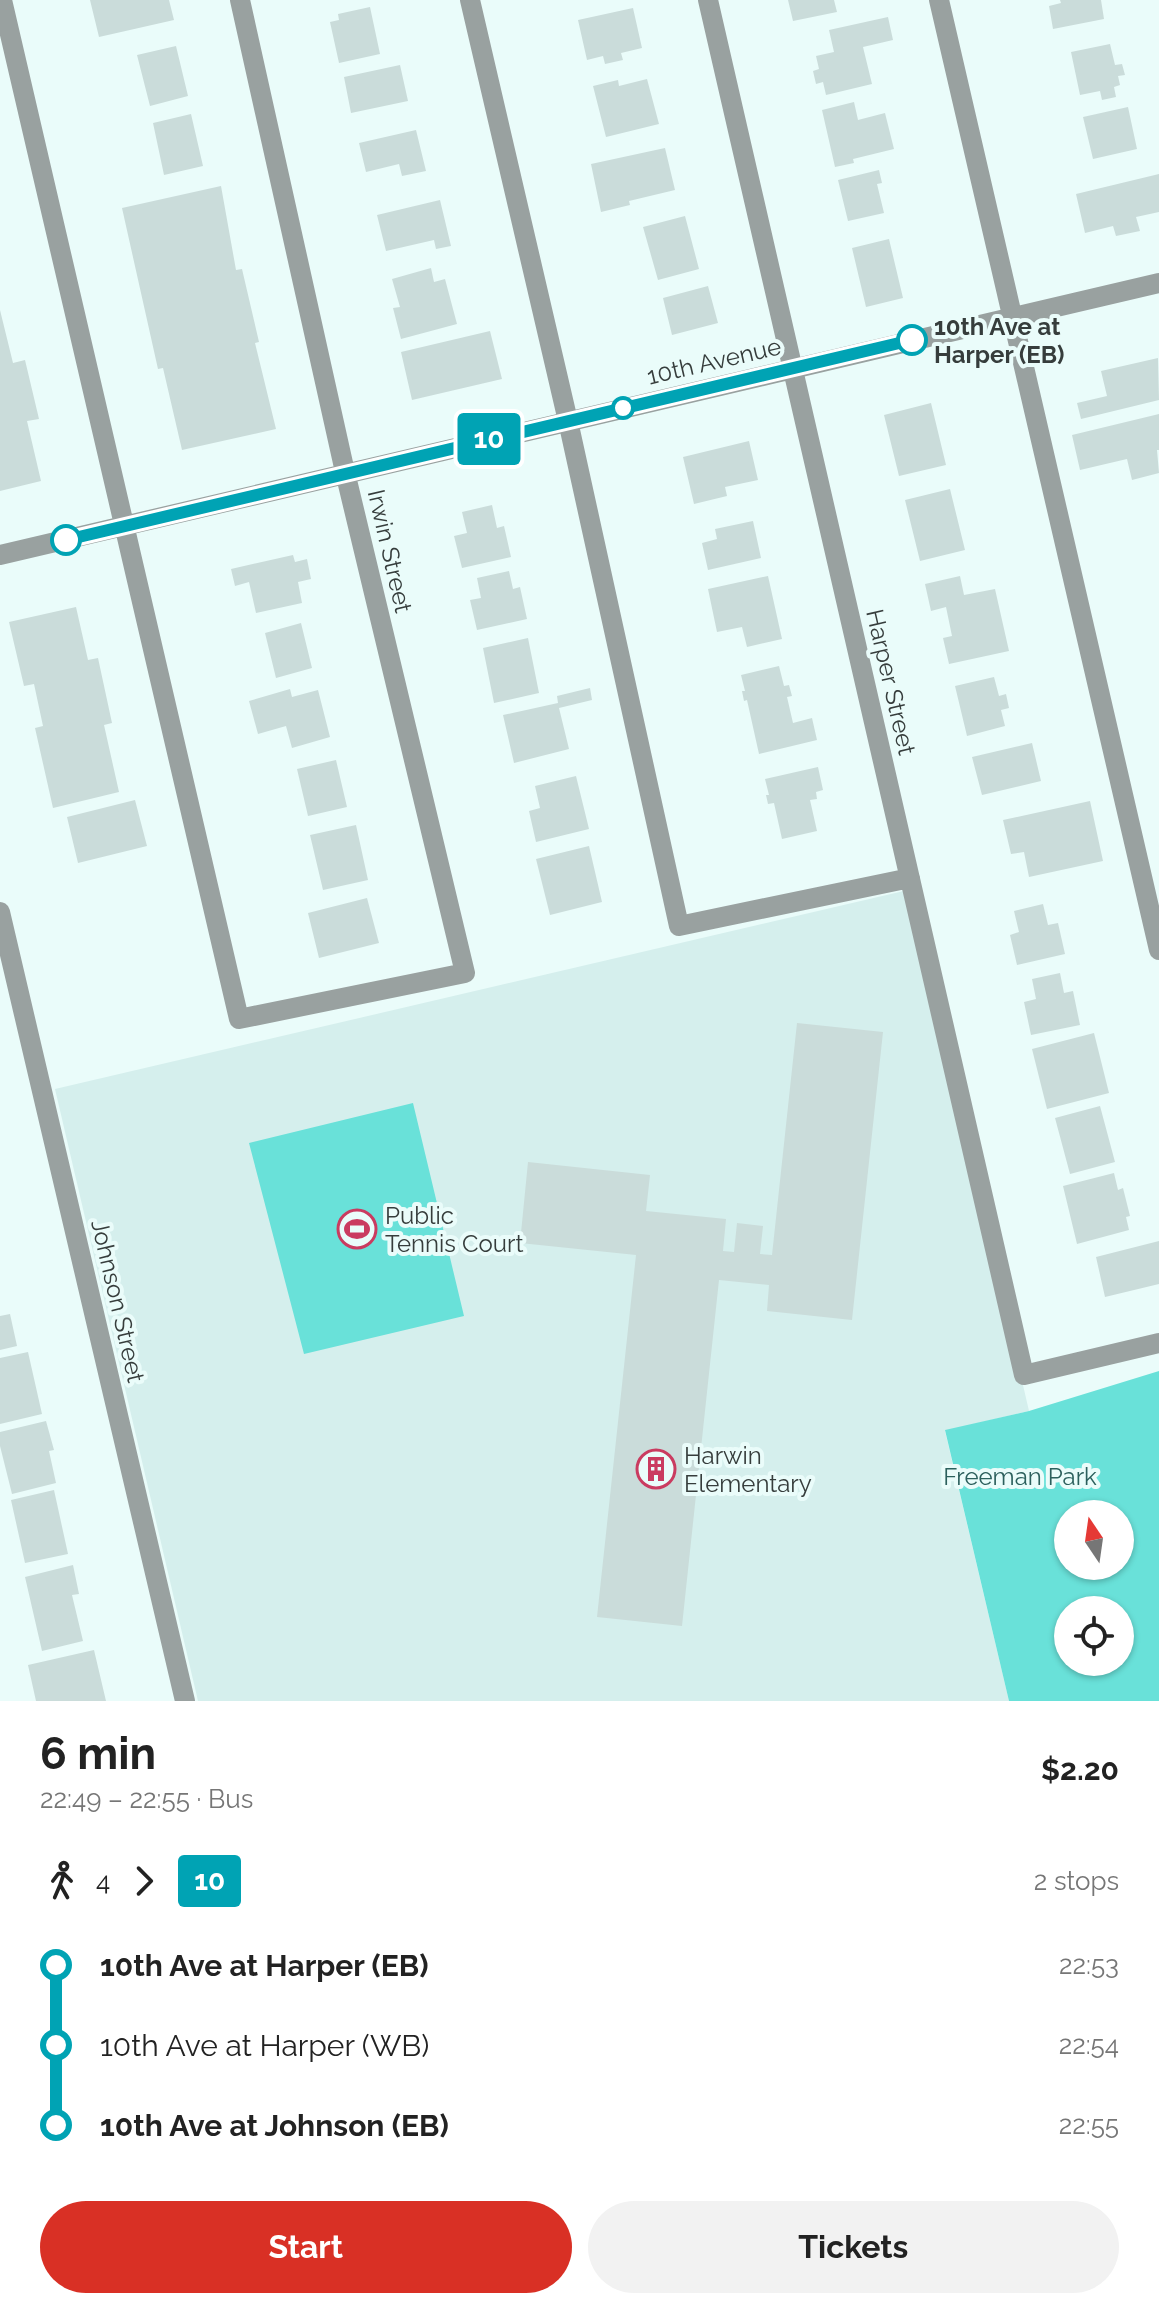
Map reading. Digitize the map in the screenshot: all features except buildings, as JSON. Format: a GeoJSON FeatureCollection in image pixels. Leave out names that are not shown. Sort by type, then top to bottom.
{"type":"FeatureCollection","features":[{"type":"Feature","properties":{"kind":"street"},"geometry":{"type":"LineString","coordinates":[[2,0],[124,527]]}},
{"type":"Feature","properties":{"kind":"street","name":"Irwin Street"},"geometry":{"type":"LineString","coordinates":[[124,527],[239,1019],[465,973],[345,472],[240,0]]}},
{"type":"Feature","properties":{"kind":"street"},"geometry":{"type":"LineString","coordinates":[[470,0],[568,421],[679,926],[910,878]]}},
{"type":"Feature","properties":{"kind":"street","name":"Harper Street"},"geometry":{"type":"LineString","coordinates":[[708,0],[1024,1375],[1159,1343]]}},
{"type":"Feature","properties":{"kind":"street"},"geometry":{"type":"LineString","coordinates":[[939,0],[1159,950]]}},
{"type":"Feature","properties":{"kind":"street","name":"10th Avenue"},"geometry":{"type":"LineString","coordinates":[[0,555],[1159,283]]}},
{"type":"Feature","properties":{"kind":"street","name":"Johnson Street"},"geometry":{"type":"LineString","coordinates":[[0,912],[185,1701]]}},
{"type":"Feature","properties":{"kind":"shaded area"},"geometry":{"type":"Polygon","coordinates":[[[908,890],[1029,1411],[945,1431],[1009,1701],[198,1701],[55,1089],[908,890]]]}},
{"type":"Feature","properties":{"kind":"green space","name":"Public Tennis Court"},"geometry":{"type":"Polygon","coordinates":[[[413,1103],[464,1316],[304,1354],[249,1143],[413,1103]]]}},
{"type":"Feature","properties":{"kind":"green space","name":"Freeman Park"},"geometry":{"type":"Polygon","coordinates":[[[1159,1371],[1159,1701],[1009,1701],[945,1430],[1029,1411],[1159,1371]]]}},
{"type":"Feature","properties":{"kind":"bus line","name":"10"},"geometry":{"type":"LineString","coordinates":[[66,540],[912,340]]}},
{"type":"Feature","properties":{"kind":"place","name":"10th Ave at Harper (EB)"},"geometry":{"type":"Point","coordinates":[912,340]}},
{"type":"Feature","properties":{"kind":"place","name":"Public Tennis Court"},"geometry":{"type":"Point","coordinates":[357,1229]}},
{"type":"Feature","properties":{"kind":"place","name":"Harwin Elementary"},"geometry":{"type":"Point","coordinates":[656,1469]}}]}
